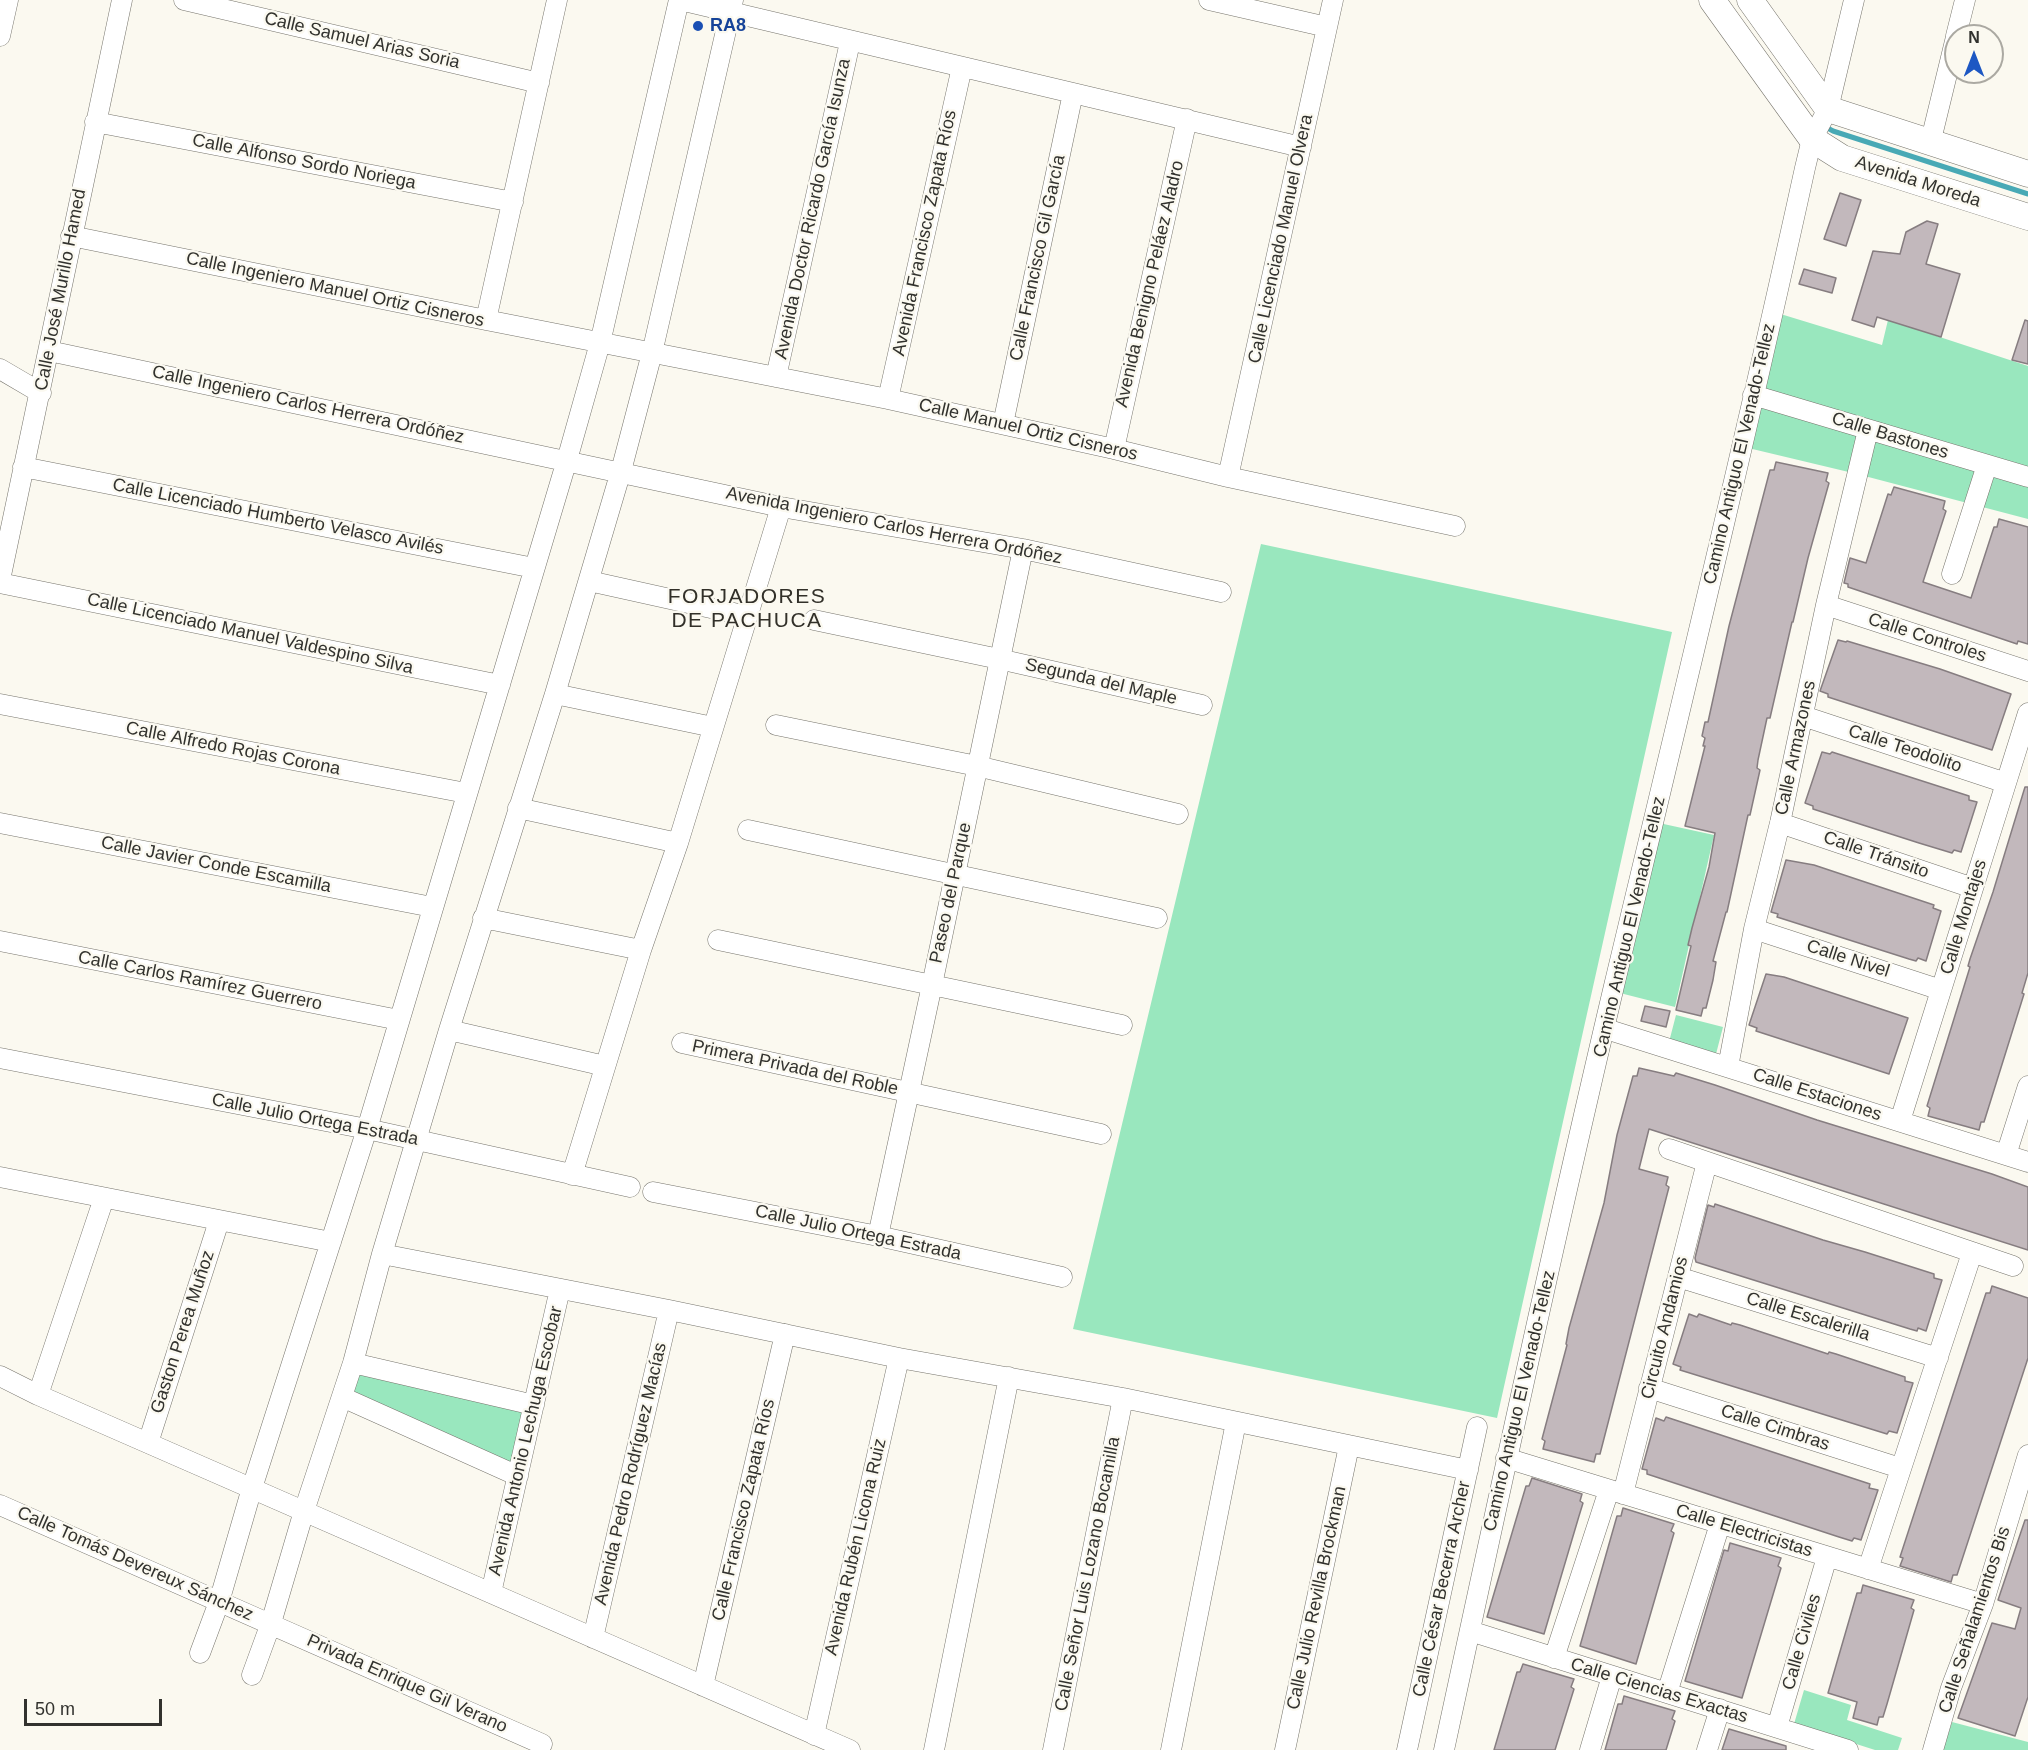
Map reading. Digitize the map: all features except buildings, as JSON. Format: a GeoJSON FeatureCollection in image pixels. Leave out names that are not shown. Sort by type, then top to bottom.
{"type":"FeatureCollection","features":[{"type":"Feature","properties":{"kind":"main road"},"geometry":{"type":"LineString","coordinates":[[1712,0],[1812,139]]}},
{"type":"Feature","properties":{"kind":"main road"},"geometry":{"type":"LineString","coordinates":[[1750,0],[1828,109],[2028,174]]}},
{"type":"Feature","properties":{"kind":"main road","name":"Avenida Moreda"},"geometry":{"type":"LineString","coordinates":[[1812,139],[1842,158],[2028,217]]}},
{"type":"Feature","properties":{"kind":"street"},"geometry":{"type":"LineString","coordinates":[[0,36],[8,0]]}},
{"type":"Feature","properties":{"kind":"street","name":"Calle José Murillo Hamed"},"geometry":{"type":"LineString","coordinates":[[0,582],[122,0]]}},
{"type":"Feature","properties":{"kind":"street","name":"Calle Samuel Arias Soria"},"geometry":{"type":"LineString","coordinates":[[184,0],[540,83]]}},
{"type":"Feature","properties":{"kind":"street"},"geometry":{"type":"LineString","coordinates":[[486,321],[557,0]]}},
{"type":"Feature","properties":{"kind":"street"},"geometry":{"type":"LineString","coordinates":[[201,1653],[367,1129],[567,460],[600,343],[679,0],[731,6],[850,42],[1301,147]]}},
{"type":"Feature","properties":{"kind":"street"},"geometry":{"type":"LineString","coordinates":[[1209,0],[1327,27]]}},
{"type":"Feature","properties":{"kind":"street","name":"Calle Licenciado Manuel Olvera"},"geometry":{"type":"LineString","coordinates":[[1228,477],[1333,0]]}},
{"type":"Feature","properties":{"kind":"street","name":"Camino Antiguo El Venado-Tellez"},"geometry":{"type":"LineString","coordinates":[[1444,1750],[1506,1458],[1740,458],[1812,139],[1828,109],[1854,0]]}},
{"type":"Feature","properties":{"kind":"street"},"geometry":{"type":"LineString","coordinates":[[1959,24],[1965,0]]}},
{"type":"Feature","properties":{"kind":"street"},"geometry":{"type":"LineString","coordinates":[[252,1675],[271,1623],[304,1511],[353,1363],[382,1254],[449,1030],[555,694],[621,471],[652,354],[731,6]]}},
{"type":"Feature","properties":{"kind":"street","name":"Avenida Doctor Ricardo García Isunza"},"geometry":{"type":"LineString","coordinates":[[776,377],[850,42]]}},
{"type":"Feature","properties":{"kind":"street","name":"Avenida Francisco Zapata Ríos"},"geometry":{"type":"LineString","coordinates":[[888,399],[962,67]]}},
{"type":"Feature","properties":{"kind":"street"},"geometry":{"type":"LineString","coordinates":[[1930,144],[1945,84]]}},
{"type":"Feature","properties":{"kind":"street","name":"Calle Francisco Gil García"},"geometry":{"type":"LineString","coordinates":[[1003,424],[1073,93]]}},
{"type":"Feature","properties":{"kind":"street","name":"Avenida Benigno Peláez Aladro"},"geometry":{"type":"LineString","coordinates":[[1114,448],[1187,119]]}},
{"type":"Feature","properties":{"kind":"street","name":"Calle Alfonso Sordo Noriega"},"geometry":{"type":"LineString","coordinates":[[95,122],[513,202]]}},
{"type":"Feature","properties":{"kind":"street","name":"Calle Ingeniero Manuel Ortiz Cisneros"},"geometry":{"type":"LineString","coordinates":[[71,236],[600,343]]}},
{"type":"Feature","properties":{"kind":"street","name":"Calle Manuel Ortiz Cisneros"},"geometry":{"type":"LineString","coordinates":[[600,343],[888,399],[1114,448],[1228,477],[1455,526]]}},
{"type":"Feature","properties":{"kind":"street","name":"Calle Ingeniero Carlos Herrera Ordóñez"},"geometry":{"type":"LineString","coordinates":[[50,351],[567,460]]}},
{"type":"Feature","properties":{"kind":"street"},"geometry":{"type":"LineString","coordinates":[[0,369],[40,393]]}},
{"type":"Feature","properties":{"kind":"street","name":"Calle Bastones"},"geometry":{"type":"LineString","coordinates":[[1753,395],[2028,477]]}},
{"type":"Feature","properties":{"kind":"street","name":"Calle Armazones"},"geometry":{"type":"LineString","coordinates":[[1728,1067],[1754,929],[1780,823],[1826,605],[1868,430]]}},
{"type":"Feature","properties":{"kind":"street","name":"Avenida Ingeniero Carlos Herrera Ordóñez"},"geometry":{"type":"LineString","coordinates":[[567,460],[781,507],[1023,549],[1221,592]]}},
{"type":"Feature","properties":{"kind":"street"},"geometry":{"type":"LineString","coordinates":[[1952,573],[1987,465]]}},
{"type":"Feature","properties":{"kind":"street","name":"Calle Licenciado Humberto Velasco Avilés"},"geometry":{"type":"LineString","coordinates":[[23,467],[534,568]]}},
{"type":"Feature","properties":{"kind":"street"},"geometry":{"type":"LineString","coordinates":[[572,1175],[640,950],[678,843],[781,507]]}},
{"type":"Feature","properties":{"kind":"street","name":"Paseo del Parque"},"geometry":{"type":"LineString","coordinates":[[878,1236],[1023,549]]}},
{"type":"Feature","properties":{"kind":"street"},"geometry":{"type":"LineString","coordinates":[[589,581],[747,616]]}},
{"type":"Feature","properties":{"kind":"street","name":"Calle Licenciado Manuel Valdespino Silva"},"geometry":{"type":"LineString","coordinates":[[0,582],[500,685]]}},
{"type":"Feature","properties":{"kind":"street","name":"Calle Controles"},"geometry":{"type":"LineString","coordinates":[[1826,605],[2028,671]]}},
{"type":"Feature","properties":{"kind":"street","name":"Segunda del Maple"},"geometry":{"type":"LineString","coordinates":[[814,620],[1202,705]]}},
{"type":"Feature","properties":{"kind":"street"},"geometry":{"type":"LineString","coordinates":[[555,694],[713,727]]}},
{"type":"Feature","properties":{"kind":"street","name":"Calle Alfredo Rojas Corona"},"geometry":{"type":"LineString","coordinates":[[0,704],[466,793]]}},
{"type":"Feature","properties":{"kind":"street","name":"Calle Montajes"},"geometry":{"type":"LineString","coordinates":[[1900,1121],[2006,783],[2024,741],[2028,713]]}},
{"type":"Feature","properties":{"kind":"street","name":"Calle Teodolito"},"geometry":{"type":"LineString","coordinates":[[1803,716],[2006,783]]}},
{"type":"Feature","properties":{"kind":"street"},"geometry":{"type":"LineString","coordinates":[[776,725],[977,766],[1178,814]]}},
{"type":"Feature","properties":{"kind":"street"},"geometry":{"type":"LineString","coordinates":[[518,808],[678,843]]}},
{"type":"Feature","properties":{"kind":"street","name":"Calle Javier Conde Escamilla"},"geometry":{"type":"LineString","coordinates":[[0,823],[432,907]]}},
{"type":"Feature","properties":{"kind":"street","name":"Calle Tránsito"},"geometry":{"type":"LineString","coordinates":[[1780,823],[1973,888]]}},
{"type":"Feature","properties":{"kind":"street"},"geometry":{"type":"LineString","coordinates":[[748,831],[1156,918]]}},
{"type":"Feature","properties":{"kind":"street"},"geometry":{"type":"LineString","coordinates":[[483,918],[640,950]]}},
{"type":"Feature","properties":{"kind":"street","name":"Calle Nivel"},"geometry":{"type":"LineString","coordinates":[[1754,929],[1941,990]]}},
{"type":"Feature","properties":{"kind":"street"},"geometry":{"type":"LineString","coordinates":[[718,940],[1122,1025]]}},
{"type":"Feature","properties":{"kind":"street","name":"Calle Carlos Ramírez Guerrero"},"geometry":{"type":"LineString","coordinates":[[0,941],[399,1020]]}},
{"type":"Feature","properties":{"kind":"street","name":"Calle Estaciones"},"geometry":{"type":"LineString","coordinates":[[1606,1029],[2028,1162]]}},
{"type":"Feature","properties":{"kind":"street"},"geometry":{"type":"LineString","coordinates":[[449,1030],[605,1066]]}},
{"type":"Feature","properties":{"kind":"street","name":"Primera Privada del Roble"},"geometry":{"type":"LineString","coordinates":[[682,1043],[1101,1134]]}},
{"type":"Feature","properties":{"kind":"street","name":"Calle Julio Ortega Estrada"},"geometry":{"type":"LineString","coordinates":[[0,1058],[418,1139],[630,1187]]}},
{"type":"Feature","properties":{"kind":"street"},"geometry":{"type":"LineString","coordinates":[[2006,1155],[2028,1086]]}},
{"type":"Feature","properties":{"kind":"street"},"geometry":{"type":"LineString","coordinates":[[1668,1149],[2013,1266]]}},
{"type":"Feature","properties":{"kind":"street","name":"Circuito Andamios"},"geometry":{"type":"LineString","coordinates":[[1554,1658],[1616,1492],[1649,1388],[1707,1162]]}},
{"type":"Feature","properties":{"kind":"street"},"geometry":{"type":"LineString","coordinates":[[0,1177],[331,1242]]}},
{"type":"Feature","properties":{"kind":"street","name":"Calle Julio Ortega Estrada"},"geometry":{"type":"LineString","coordinates":[[653,1192],[878,1236],[1062,1277]]}},
{"type":"Feature","properties":{"kind":"street"},"geometry":{"type":"LineString","coordinates":[[38,1395],[104,1198]]}},
{"type":"Feature","properties":{"kind":"street","name":"Gaston Perea Muñoz"},"geometry":{"type":"LineString","coordinates":[[148,1443],[219,1221]]}},
{"type":"Feature","properties":{"kind":"street"},"geometry":{"type":"LineString","coordinates":[[1868,1569],[1972,1253]]}},
{"type":"Feature","properties":{"kind":"street"},"geometry":{"type":"LineString","coordinates":[[382,1254],[899,1358],[1123,1398],[1468,1470]]}},
{"type":"Feature","properties":{"kind":"street","name":"Calle Escalerilla"},"geometry":{"type":"LineString","coordinates":[[1678,1277],[1938,1358]]}},
{"type":"Feature","properties":{"kind":"street","name":"Avenida Antonio Lechuga Escobar"},"geometry":{"type":"LineString","coordinates":[[491,1593],[560,1289]]}},
{"type":"Feature","properties":{"kind":"street","name":"Avenida Pedro Rodríguez Macías"},"geometry":{"type":"LineString","coordinates":[[593,1638],[669,1310]]}},
{"type":"Feature","properties":{"kind":"street","name":"Calle Francisco Zapata Ríos"},"geometry":{"type":"LineString","coordinates":[[703,1686],[785,1334]]}},
{"type":"Feature","properties":{"kind":"street","name":"Avenida Rubén Licona Ruiz"},"geometry":{"type":"LineString","coordinates":[[814,1735],[899,1358]]}},
{"type":"Feature","properties":{"kind":"street"},"geometry":{"type":"LineString","coordinates":[[353,1363],[534,1405]]}},
{"type":"Feature","properties":{"kind":"street"},"geometry":{"type":"LineString","coordinates":[[0,1376],[38,1395],[850,1750]]}},
{"type":"Feature","properties":{"kind":"street"},"geometry":{"type":"LineString","coordinates":[[934,1750],[1009,1377]]}},
{"type":"Feature","properties":{"kind":"street","name":"Calle Cimbras"},"geometry":{"type":"LineString","coordinates":[[1649,1388],[1900,1468]]}},
{"type":"Feature","properties":{"kind":"street"},"geometry":{"type":"LineString","coordinates":[[342,1397],[518,1476]]}},
{"type":"Feature","properties":{"kind":"street","name":"Calle Señor Luis Lozano Bocamilla"},"geometry":{"type":"LineString","coordinates":[[1053,1750],[1123,1398]]}},
{"type":"Feature","properties":{"kind":"street"},"geometry":{"type":"LineString","coordinates":[[1171,1750],[1236,1422]]}},
{"type":"Feature","properties":{"kind":"street","name":"Calle César Becerra Archer"},"geometry":{"type":"LineString","coordinates":[[1407,1750],[1477,1427]]}},
{"type":"Feature","properties":{"kind":"street","name":"Calle Julio Revilla Brockman"},"geometry":{"type":"LineString","coordinates":[[1286,1750],[1349,1446]]}},
{"type":"Feature","properties":{"kind":"street","name":"Calle Señalamientos Bis"},"geometry":{"type":"LineString","coordinates":[[1933,1750],[1951,1688],[1983,1604],[2028,1455]]}},
{"type":"Feature","properties":{"kind":"street","name":"Calle Electricistas"},"geometry":{"type":"LineString","coordinates":[[1506,1458],[1983,1604]]}},
{"type":"Feature","properties":{"kind":"street","name":"Calle Tomás Devereux Sánchez"},"geometry":{"type":"LineString","coordinates":[[0,1505],[271,1623]]}},
{"type":"Feature","properties":{"kind":"street"},"geometry":{"type":"LineString","coordinates":[[1667,1693],[1720,1524]]}},
{"type":"Feature","properties":{"kind":"street","name":"Calle Civiles"},"geometry":{"type":"LineString","coordinates":[[1777,1727],[1827,1557]]}},
{"type":"Feature","properties":{"kind":"street","name":"Privada Enrique Gil Verano"},"geometry":{"type":"LineString","coordinates":[[271,1623],[542,1744]]}},
{"type":"Feature","properties":{"kind":"street","name":"Calle Ciencias Exactas"},"geometry":{"type":"LineString","coordinates":[[1470,1631],[1777,1727],[1812,1745],[1848,1750]]}},
{"type":"Feature","properties":{"kind":"street"},"geometry":{"type":"LineString","coordinates":[[1590,1750],[1612,1676]]}},
{"type":"Feature","properties":{"kind":"street"},"geometry":{"type":"LineString","coordinates":[[1707,1750],[1720,1709]]}},
{"type":"Feature","properties":{"kind":"green space"},"geometry":{"type":"Polygon","coordinates":[[[1774,312],[1882,345],[1888,320],[2028,366],[2028,519],[1744,447],[1774,312]]]}},
{"type":"Feature","properties":{"kind":"green space"},"geometry":{"type":"Polygon","coordinates":[[[1261,544],[1672,632],[1497,1418],[1073,1329],[1261,544]]]}},
{"type":"Feature","properties":{"kind":"green space"},"geometry":{"type":"Polygon","coordinates":[[[1659,823],[1714,835],[1675,1007],[1616,992],[1659,823]]]}},
{"type":"Feature","properties":{"kind":"green space"},"geometry":{"type":"Polygon","coordinates":[[[1676,1015],[1723,1027],[1716,1054],[1669,1042],[1676,1015]]]}},
{"type":"Feature","properties":{"kind":"green space"},"geometry":{"type":"Polygon","coordinates":[[[355,1367],[523,1411],[515,1471],[348,1396],[355,1367]]]}},
{"type":"Feature","properties":{"kind":"green space"},"geometry":{"type":"Polygon","coordinates":[[[1804,1690],[1851,1705],[1847,1720],[1902,1738],[1898,1750],[1875,1750],[1794,1724],[1804,1690]]]}},
{"type":"Feature","properties":{"kind":"green space"},"geometry":{"type":"Polygon","coordinates":[[[1952,1722],[2028,1742],[2028,1750],[1943,1750],[1952,1722]]]}},
{"type":"Feature","properties":{"kind":"waterway"},"geometry":{"type":"LineString","coordinates":[[1824,126],[1833,131],[2028,194]]}},
{"type":"Feature","properties":{"kind":"place","name":"RA8"},"geometry":{"type":"Point","coordinates":[698,26]}},
{"type":"Feature","properties":{"kind":"district","name":"FORJADORES DE PACHUCA"},"geometry":{"type":"Point","coordinates":[747,609]}}]}
